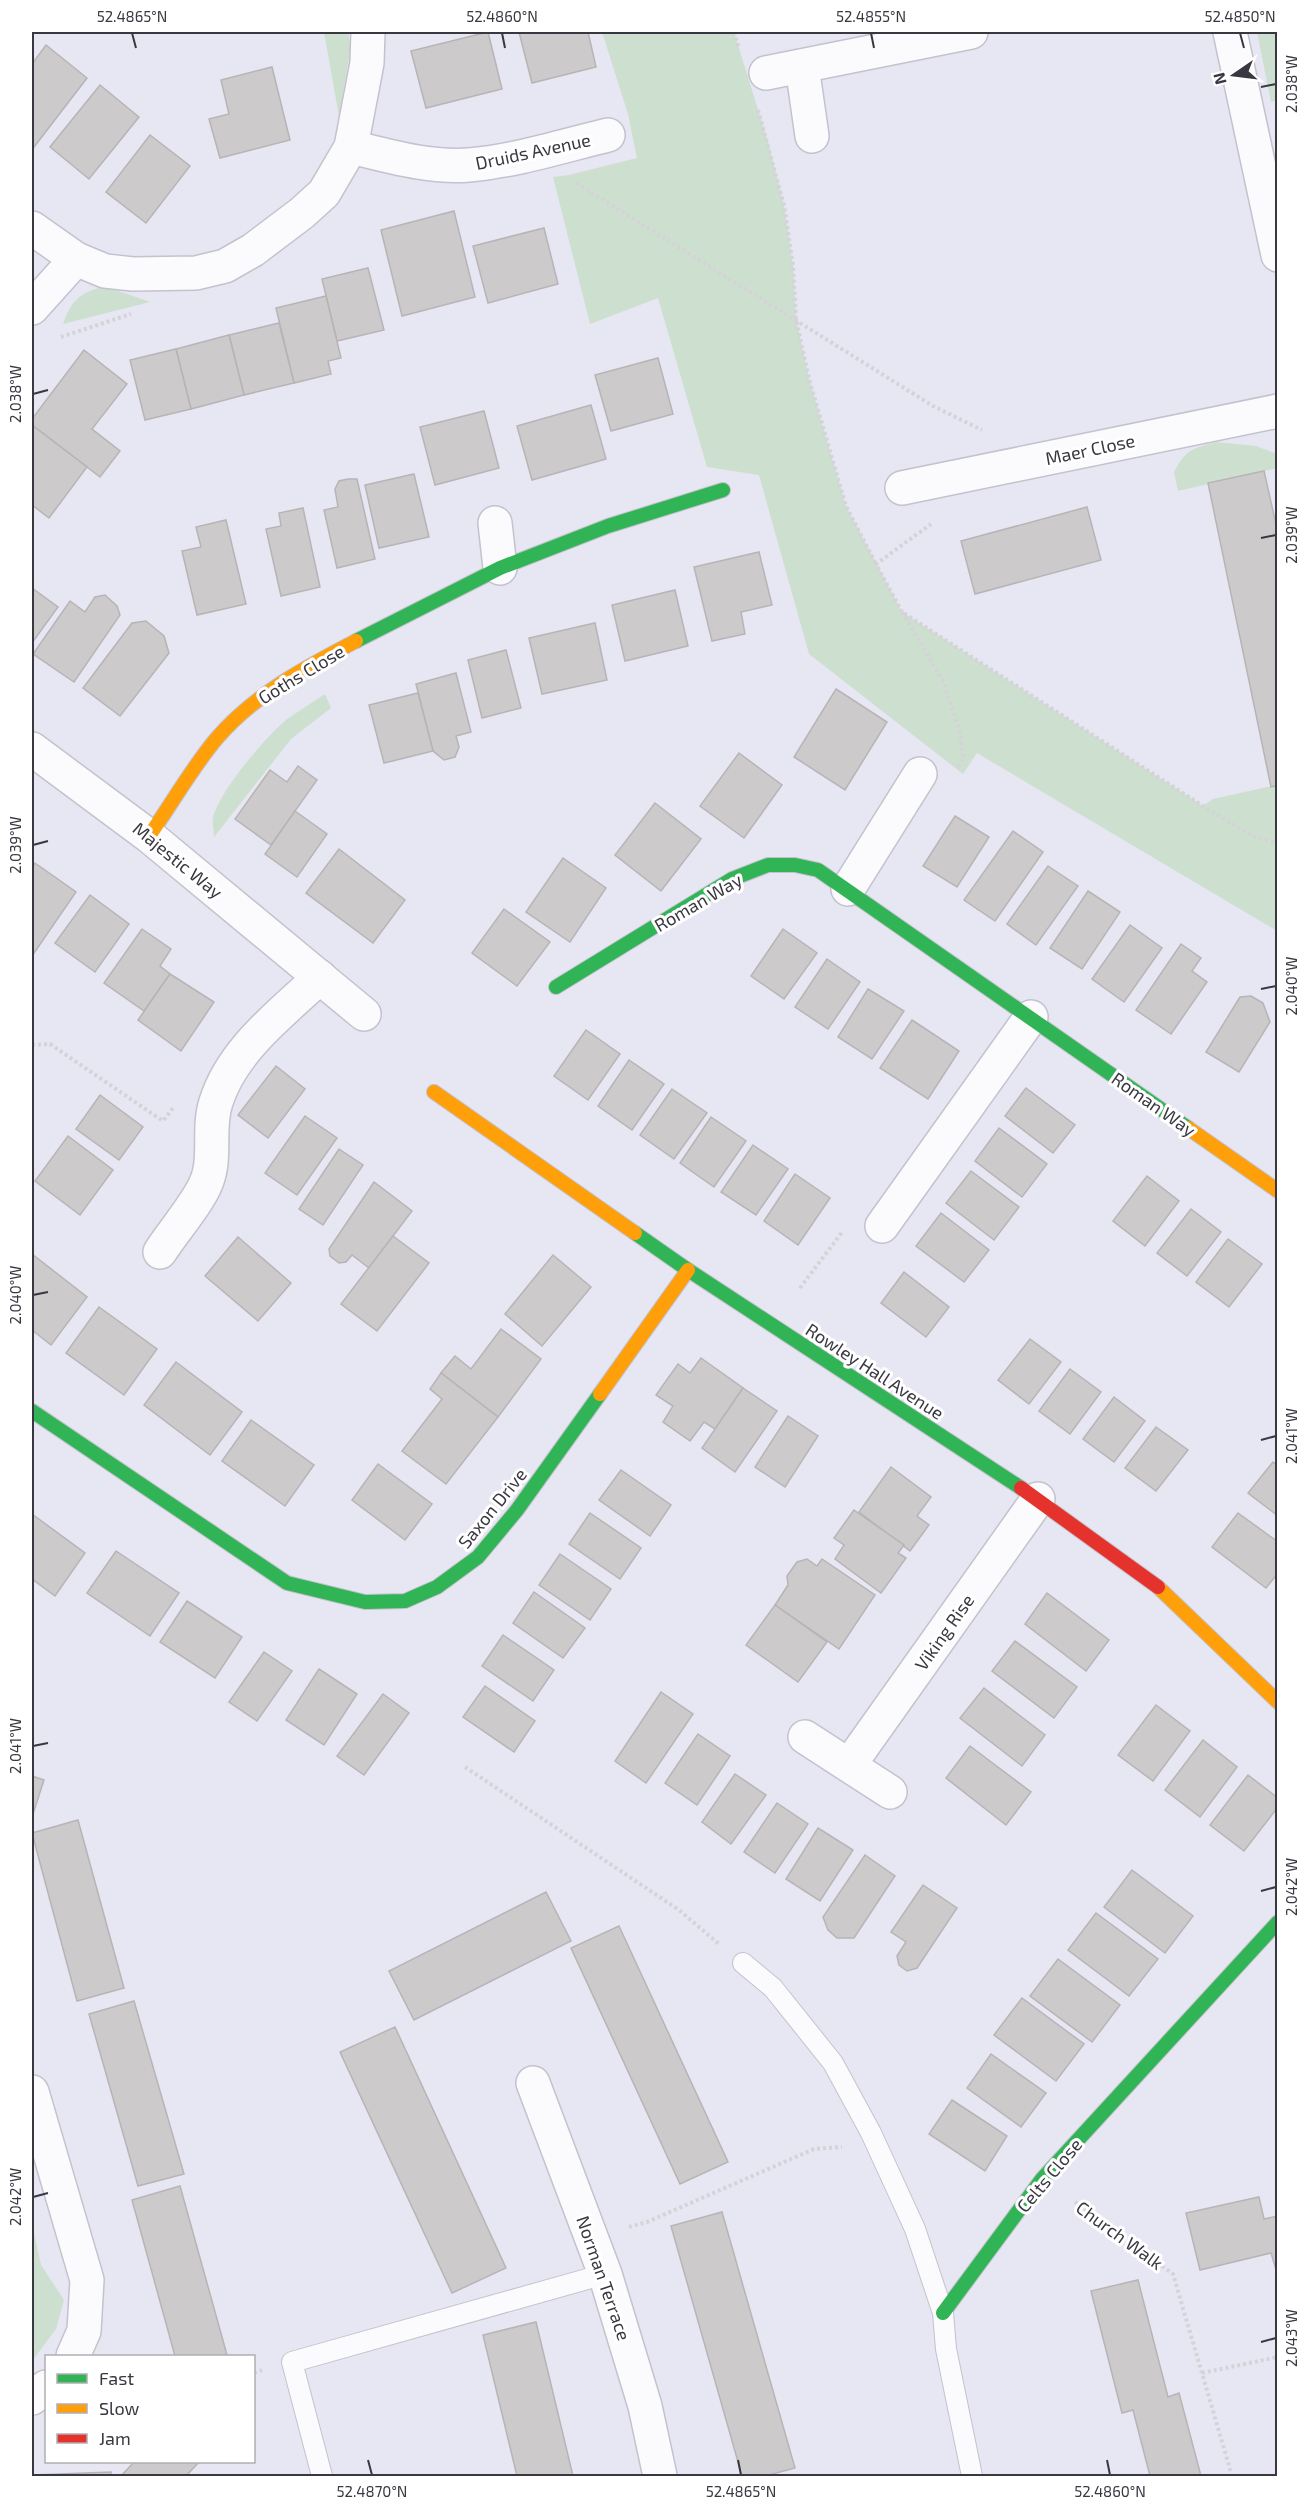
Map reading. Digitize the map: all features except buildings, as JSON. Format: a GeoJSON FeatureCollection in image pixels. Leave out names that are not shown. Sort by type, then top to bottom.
{"type":"FeatureCollection","features":[{"type":"Feature","properties":{"kind":"street"},"geometry":{"type":"LineString","coordinates":[[32,228],[76,259],[105,271],[196,273],[225,266],[253,250],[302,213],[324,193],[351,147],[367,63],[368,32]]}},
{"type":"Feature","properties":{"kind":"street"},"geometry":{"type":"LineString","coordinates":[[760,88],[802,66],[970,32]]}},
{"type":"Feature","properties":{"kind":"street"},"geometry":{"type":"LineString","coordinates":[[1230,32],[1278,255]]}},
{"type":"Feature","properties":{"kind":"street"},"geometry":{"type":"LineString","coordinates":[[802,66],[812,136]]}},
{"type":"Feature","properties":{"kind":"street","name":"Druids Avenue"},"geometry":{"type":"LineString","coordinates":[[351,147],[429,164],[467,165],[520,157],[608,135]]}},
{"type":"Feature","properties":{"kind":"street"},"geometry":{"type":"LineString","coordinates":[[32,308],[76,259]]}},
{"type":"Feature","properties":{"kind":"street","name":"Maer Close"},"geometry":{"type":"LineString","coordinates":[[902,488],[1278,411]]}},
{"type":"Feature","properties":{"kind":"street","name":"Goths Close"},"geometry":{"type":"LineString","coordinates":[[149,836],[217,738],[253,703],[308,666],[500,568],[608,526],[723,490]]}},
{"type":"Feature","properties":{"kind":"street"},"geometry":{"type":"LineString","coordinates":[[495,523],[500,568]]}},
{"type":"Feature","properties":{"kind":"street","name":"Majestic Way"},"geometry":{"type":"LineString","coordinates":[[32,749],[149,836],[364,1014]]}},
{"type":"Feature","properties":{"kind":"street"},"geometry":{"type":"LineString","coordinates":[[848,888],[936,775]]}},
{"type":"Feature","properties":{"kind":"street","name":"Roman Way"},"geometry":{"type":"LineString","coordinates":[[556,987],[732,879],[768,865],[795,865],[818,870],[848,888],[1278,1191]]}},
{"type":"Feature","properties":{"kind":"street"},"geometry":{"type":"LineString","coordinates":[[160,1252],[206,1183],[211,1162],[215,1103],[228,1076],[255,1039],[320,977]]}},
{"type":"Feature","properties":{"kind":"street"},"geometry":{"type":"LineString","coordinates":[[882,1226],[1030,1017]]}},
{"type":"Feature","properties":{"kind":"street","name":"Rowley Hall Avenue"},"geometry":{"type":"LineString","coordinates":[[434,1092],[688,1270],[1038,1499],[1149,1578],[1275,1695]]}},
{"type":"Feature","properties":{"kind":"street","name":"Saxon Drive"},"geometry":{"type":"LineString","coordinates":[[32,1411],[287,1583],[365,1602],[405,1601],[437,1587],[478,1557],[517,1510],[688,1270]]}},
{"type":"Feature","properties":{"kind":"street","name":"Viking Rise"},"geometry":{"type":"LineString","coordinates":[[850,1764],[1038,1499]]}},
{"type":"Feature","properties":{"kind":"street"},"geometry":{"type":"LineString","coordinates":[[805,1737],[890,1792]]}},
{"type":"Feature","properties":{"kind":"street","name":"Celts Close"},"geometry":{"type":"LineString","coordinates":[[943,2313],[1042,2178],[1278,1922]]}},
{"type":"Feature","properties":{"kind":"street","name":"Norman Terrace"},"geometry":{"type":"LineString","coordinates":[[533,2083],[605,2274],[645,2406],[660,2476]]}},
{"type":"Feature","properties":{"kind":"street"},"geometry":{"type":"LineString","coordinates":[[32,2092],[87,2280],[84,2331],[73,2355]]}},
{"type":"Feature","properties":{"kind":"street"},"geometry":{"type":"LineString","coordinates":[[32,2397],[45,2388]]}},
{"type":"Feature","properties":{"kind":"lane"},"geometry":{"type":"LineString","coordinates":[[743,1963],[773,1988],[833,2063],[876,2144],[915,2229],[943,2313],[946,2349],[972,2476]]}},
{"type":"Feature","properties":{"kind":"lane"},"geometry":{"type":"LineString","coordinates":[[322,2476],[292,2362],[605,2274]]}},
{"type":"Feature","properties":{"kind":"path"},"geometry":{"type":"LineString","coordinates":[[734,32],[740,52]]}},
{"type":"Feature","properties":{"kind":"path"},"geometry":{"type":"LineString","coordinates":[[760,88],[784,205],[793,266],[796,319],[809,379],[846,506],[902,612],[944,681],[959,729],[964,758],[936,775]]}},
{"type":"Feature","properties":{"kind":"path"},"geometry":{"type":"LineString","coordinates":[[575,183],[933,405],[989,434]]}},
{"type":"Feature","properties":{"kind":"path"},"geometry":{"type":"LineString","coordinates":[[58,338],[158,306],[165,274]]}},
{"type":"Feature","properties":{"kind":"path"},"geometry":{"type":"LineString","coordinates":[[876,564],[938,519]]}},
{"type":"Feature","properties":{"kind":"path"},"geometry":{"type":"LineString","coordinates":[[902,612],[1203,806],[1253,836],[1278,844]]}},
{"type":"Feature","properties":{"kind":"path"},"geometry":{"type":"LineString","coordinates":[[32,1045],[50,1044],[163,1121],[176,1104]]}},
{"type":"Feature","properties":{"kind":"path"},"geometry":{"type":"LineString","coordinates":[[465,1767],[679,1910],[743,1963]]}},
{"type":"Feature","properties":{"kind":"path"},"geometry":{"type":"LineString","coordinates":[[647,2222],[814,2149],[876,2144]]}},
{"type":"Feature","properties":{"kind":"path","name":"Church Walk"},"geometry":{"type":"LineString","coordinates":[[1042,2178],[1173,2274],[1232,2476]]}},
{"type":"Feature","properties":{"kind":"path"},"geometry":{"type":"LineString","coordinates":[[1202,2373],[1278,2357]]}},
{"type":"Feature","properties":{"kind":"green space"},"geometry":{"type":"Polygon","coordinates":[[[324,32],[348,32],[351,47],[339,116],[324,32]]]}},
{"type":"Feature","properties":{"kind":"green space"},"geometry":{"type":"Polygon","coordinates":[[[602,32],[734,32],[768,142],[784,205],[793,266],[796,319],[809,379],[846,506],[902,612],[1203,806],[1213,799],[1277,785],[1277,931],[977,753],[963,774],[809,654],[759,475],[707,467],[658,298],[590,324],[553,177],[637,158],[628,114],[602,32]]]}},
{"type":"Feature","properties":{"kind":"green space"},"geometry":{"type":"Polygon","coordinates":[[[1257,32],[1277,32],[1277,100],[1271,102],[1257,32]]]}},
{"type":"Feature","properties":{"kind":"green space"},"geometry":{"type":"Polygon","coordinates":[[[104,286],[150,302],[63,324],[73,303],[82,295],[104,286]]]}},
{"type":"Feature","properties":{"kind":"green space"},"geometry":{"type":"Polygon","coordinates":[[[1216,442],[1256,446],[1275,453],[1277,454],[1277,468],[1178,491],[1174,472],[1182,459],[1190,451],[1216,442]]]}},
{"type":"Feature","properties":{"kind":"green space"},"geometry":{"type":"Polygon","coordinates":[[[325,694],[331,708],[291,739],[214,837],[213,820],[217,807],[233,780],[266,739],[286,720],[325,694]]]}},
{"type":"Feature","properties":{"kind":"green space"},"geometry":{"type":"Polygon","coordinates":[[[32,2224],[41,2265],[64,2300],[56,2329],[32,2361],[32,2224]]]}},
{"type":"Feature","properties":{"kind":"traffic: fast"},"geometry":{"type":"LineString","coordinates":[[356,641],[500,568],[608,526],[723,490]]}},
{"type":"Feature","properties":{"kind":"traffic: fast"},"geometry":{"type":"LineString","coordinates":[[556,987],[732,879],[768,865],[795,865],[818,870],[1188,1128]]}},
{"type":"Feature","properties":{"kind":"traffic: fast"},"geometry":{"type":"LineString","coordinates":[[635,1233],[1021,1488]]}},
{"type":"Feature","properties":{"kind":"traffic: fast"},"geometry":{"type":"LineString","coordinates":[[32,1411],[287,1583],[365,1602],[405,1601],[437,1587],[478,1557],[517,1510],[600,1394]]}},
{"type":"Feature","properties":{"kind":"traffic: fast"},"geometry":{"type":"LineString","coordinates":[[943,2313],[1042,2179],[1278,1922]]}},
{"type":"Feature","properties":{"kind":"traffic: slow"},"geometry":{"type":"LineString","coordinates":[[149,836],[199,761],[232,722],[282,683],[356,641]]}},
{"type":"Feature","properties":{"kind":"traffic: slow"},"geometry":{"type":"LineString","coordinates":[[434,1092],[635,1233]]}},
{"type":"Feature","properties":{"kind":"traffic: slow"},"geometry":{"type":"LineString","coordinates":[[1188,1128],[1278,1191]]}},
{"type":"Feature","properties":{"kind":"traffic: slow"},"geometry":{"type":"LineString","coordinates":[[600,1394],[688,1270]]}},
{"type":"Feature","properties":{"kind":"traffic: slow"},"geometry":{"type":"LineString","coordinates":[[1158,1587],[1278,1702]]}},
{"type":"Feature","properties":{"kind":"traffic: jam"},"geometry":{"type":"LineString","coordinates":[[1021,1488],[1158,1587]]}}]}
